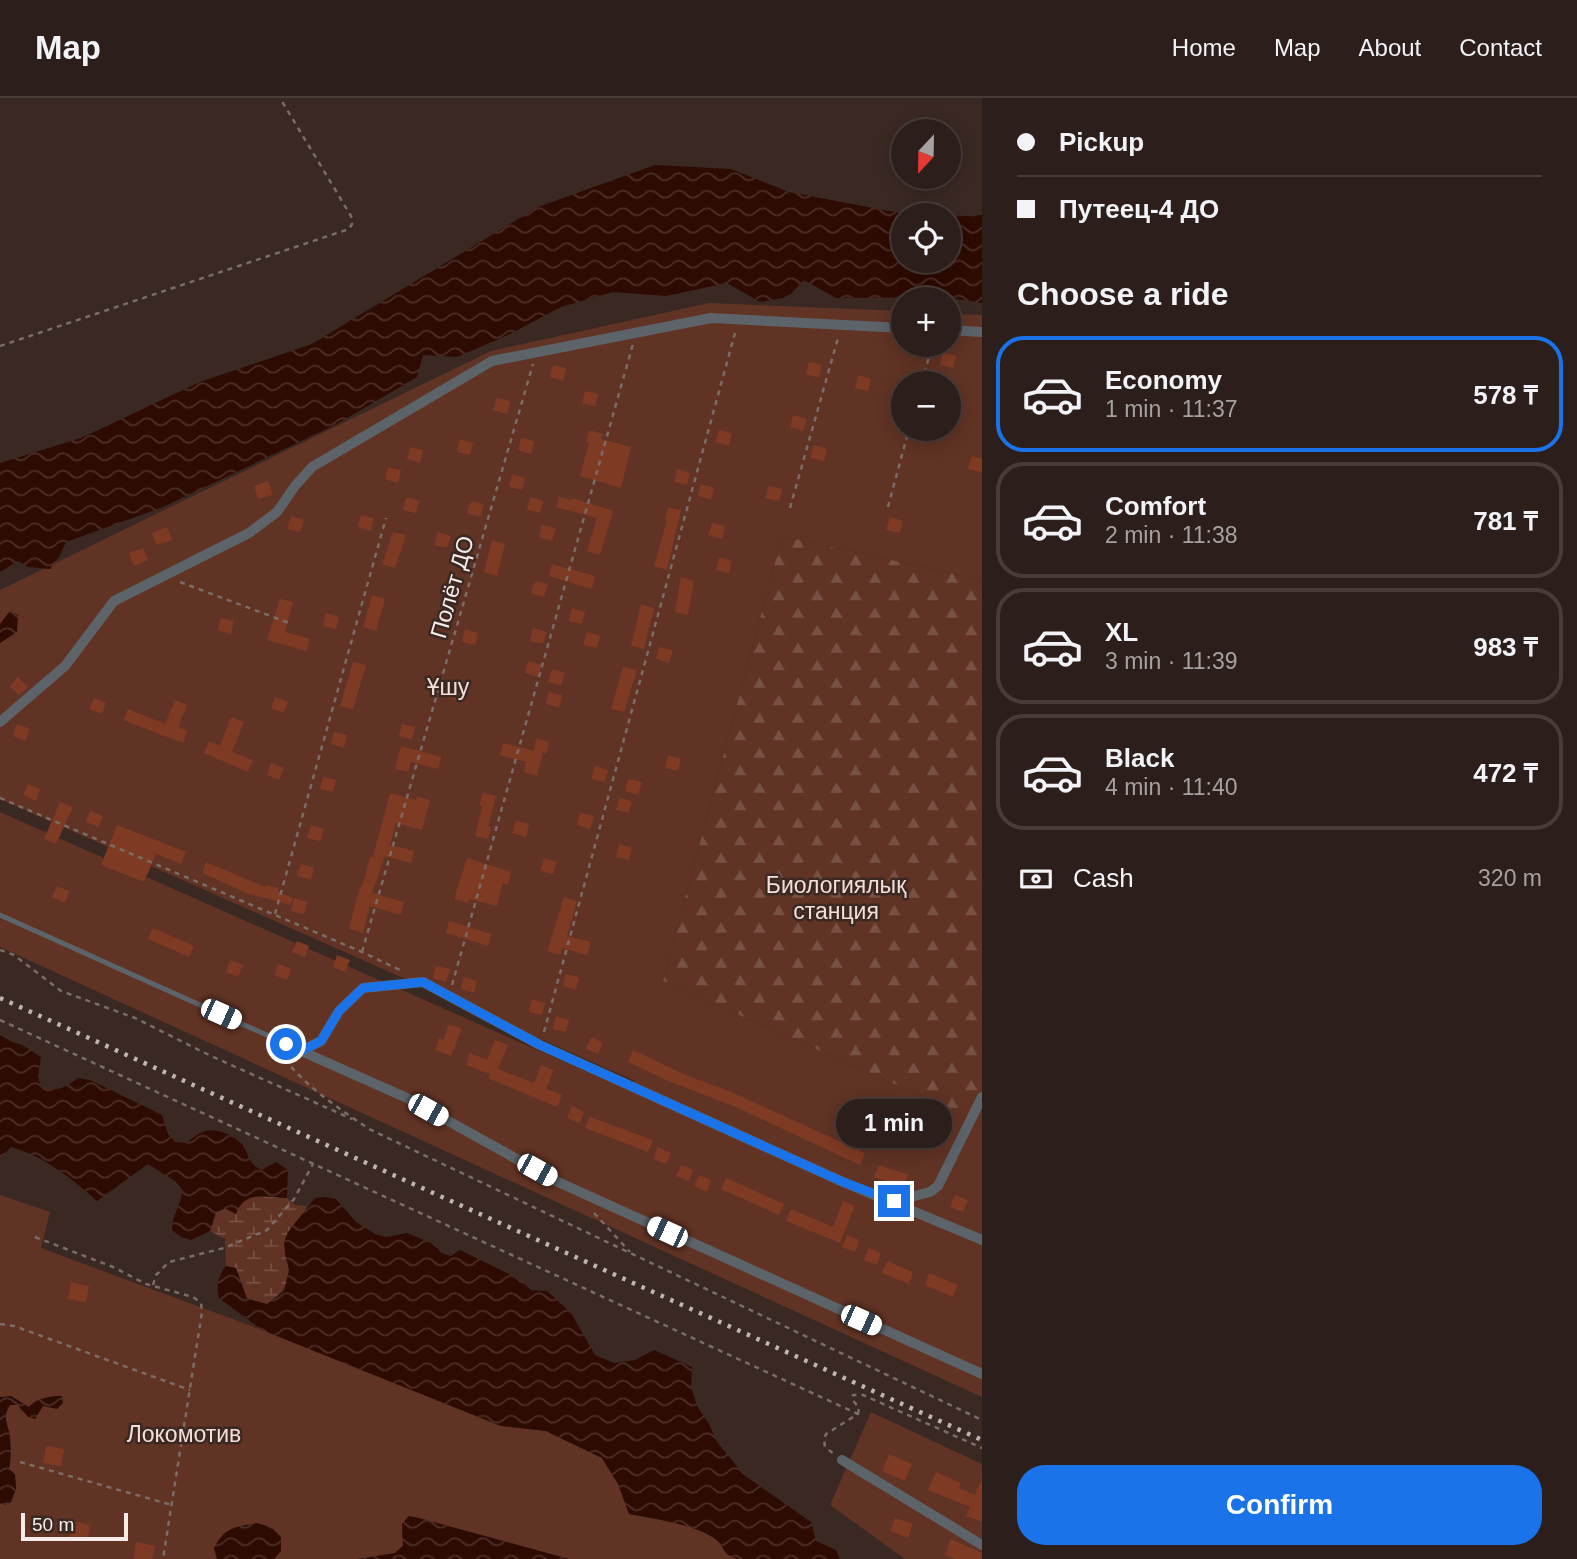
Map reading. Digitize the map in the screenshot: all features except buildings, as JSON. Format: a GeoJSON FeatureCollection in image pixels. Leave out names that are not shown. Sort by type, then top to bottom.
{"type":"FeatureCollection","features":[{"type":"Feature","properties":{"kind":"street"},"geometry":{"type":"LineString","coordinates":[[0,722],[65,666],[114,601],[249,533],[277,512],[312,467],[492,361],[711,318],[891,327]]}},
{"type":"Feature","properties":{"kind":"street"},"geometry":{"type":"LineString","coordinates":[[961,331],[982,332]]}},
{"type":"Feature","properties":{"kind":"street"},"geometry":{"type":"LineString","coordinates":[[301,1051],[321,1041],[339,1011],[363,988],[423,982],[540,1045],[843,1182],[894,1201],[982,1240]]}},
{"type":"Feature","properties":{"kind":"street"},"geometry":{"type":"LineString","coordinates":[[301,1051],[407,1098],[570,1188],[982,1374]]}},
{"type":"Feature","properties":{"kind":"street"},"geometry":{"type":"LineString","coordinates":[[894,1201],[930,1192],[938,1186],[982,1097]]}},
{"type":"Feature","properties":{"kind":"street"},"geometry":{"type":"LineString","coordinates":[[842,1460],[982,1545]]}},
{"type":"Feature","properties":{"kind":"lane"},"geometry":{"type":"LineString","coordinates":[[0,915],[301,1051]]}},
{"type":"Feature","properties":{"kind":"path"},"geometry":{"type":"LineString","coordinates":[[0,346],[348,229],[352,224],[351,216],[280,98]]}},
{"type":"Feature","properties":{"kind":"path"},"geometry":{"type":"LineString","coordinates":[[540,1045],[738,319]]}},
{"type":"Feature","properties":{"kind":"path"},"geometry":{"type":"LineString","coordinates":[[789,508],[841,325]]}},
{"type":"Feature","properties":{"kind":"path"},"geometry":{"type":"LineString","coordinates":[[449,995],[637,332]]}},
{"type":"Feature","properties":{"kind":"path","name":"Полёт ДО"},"geometry":{"type":"LineString","coordinates":[[362,952],[537,352]]}},
{"type":"Feature","properties":{"kind":"path"},"geometry":{"type":"LineString","coordinates":[[888,507],[906,441]]}},
{"type":"Feature","properties":{"kind":"path"},"geometry":{"type":"LineString","coordinates":[[275,914],[386,518]]}},
{"type":"Feature","properties":{"kind":"path"},"geometry":{"type":"LineString","coordinates":[[164,576],[289,623]]}},
{"type":"Feature","properties":{"kind":"path"},"geometry":{"type":"LineString","coordinates":[[0,798],[275,914],[423,982]]}},
{"type":"Feature","properties":{"kind":"path"},"geometry":{"type":"LineString","coordinates":[[0,950],[14,956],[61,991],[135,1018],[982,1420]]}},
{"type":"Feature","properties":{"kind":"path"},"geometry":{"type":"LineString","coordinates":[[0,1020],[858,1413]]}},
{"type":"Feature","properties":{"kind":"path"},"geometry":{"type":"LineString","coordinates":[[270,1037],[289,1066],[333,1105],[361,1124]]}},
{"type":"Feature","properties":{"kind":"path"},"geometry":{"type":"LineString","coordinates":[[153,1286],[156,1275],[169,1262],[224,1248],[267,1230],[295,1199],[313,1164]]}},
{"type":"Feature","properties":{"kind":"path"},"geometry":{"type":"LineString","coordinates":[[588,1207],[632,1254]]}},
{"type":"Feature","properties":{"kind":"path"},"geometry":{"type":"LineString","coordinates":[[35,1237],[113,1267],[134,1279],[193,1297],[201,1303],[202,1312],[163,1559]]}},
{"type":"Feature","properties":{"kind":"path"},"geometry":{"type":"LineString","coordinates":[[0,1324],[14,1326],[190,1390]]}},
{"type":"Feature","properties":{"kind":"path"},"geometry":{"type":"LineString","coordinates":[[858,1413],[859,1408],[852,1399],[853,1395],[863,1395],[982,1448]]}},
{"type":"Feature","properties":{"kind":"path"},"geometry":{"type":"LineString","coordinates":[[842,1460],[825,1447],[824,1439],[831,1429],[858,1413]]}},
{"type":"Feature","properties":{"kind":"path"},"geometry":{"type":"LineString","coordinates":[[20,1462],[172,1505]]}},
{"type":"Feature","properties":{"kind":"green space","name":"Ұшу"},"geometry":{"type":"Polygon","coordinates":[[[709,303],[891,311],[891,357],[961,357],[961,314],[982,315],[982,580],[782,536],[663,981],[982,1123],[982,1397],[0,947],[0,812],[632,1092],[635,1081],[0,799],[0,590],[491,351],[709,303]]]}},
{"type":"Feature","properties":{"kind":"green space","name":"Биологиялық станция"},"geometry":{"type":"Polygon","coordinates":[[[782,536],[982,580],[982,1123],[663,981],[782,536]]]}},
{"type":"Feature","properties":{"kind":"green space","name":"Локомотив"},"geometry":{"type":"Polygon","coordinates":[[[0,1195],[50,1212],[41,1248],[262,1330],[501,1426],[546,1431],[602,1458],[618,1484],[629,1513],[705,1533],[718,1541],[728,1555],[738,1559],[569,1559],[409,1516],[402,1524],[403,1546],[395,1553],[358,1559],[0,1559],[0,1503],[5,1505],[16,1489],[15,1474],[9,1469],[11,1450],[7,1410],[10,1405],[18,1405],[22,1412],[38,1412],[43,1406],[57,1408],[55,1396],[41,1399],[29,1407],[11,1397],[0,1397],[0,1195]]]}},
{"type":"Feature","properties":{"kind":"green space"},"geometry":{"type":"Polygon","coordinates":[[[256,1196],[287,1198],[295,1205],[307,1206],[287,1245],[285,1253],[289,1268],[288,1280],[280,1293],[267,1304],[247,1298],[236,1268],[226,1266],[225,1239],[210,1231],[216,1212],[256,1196]]]}},
{"type":"Feature","properties":{"kind":"green space"},"geometry":{"type":"Polygon","coordinates":[[[871,1412],[982,1464],[982,1559],[905,1559],[830,1505],[871,1412]]]}},
{"type":"Feature","properties":{"kind":"water"},"geometry":{"type":"Polygon","coordinates":[[[655,165],[731,169],[789,192],[891,211],[891,273],[961,273],[961,216],[982,215],[982,303],[961,300],[961,287],[891,287],[891,297],[836,298],[804,280],[788,297],[760,302],[727,283],[666,296],[613,292],[561,307],[508,335],[457,357],[423,355],[417,377],[337,424],[163,507],[66,542],[50,569],[28,567],[18,561],[0,572],[0,463],[81,438],[200,382],[312,344],[538,207],[655,165]]]}},
{"type":"Feature","properties":{"kind":"water"},"geometry":{"type":"Polygon","coordinates":[[[10,611],[18,615],[17,632],[0,643],[0,624],[10,611]]]}},
{"type":"Feature","properties":{"kind":"water"},"geometry":{"type":"Polygon","coordinates":[[[0,1035],[41,1057],[38,1077],[41,1087],[56,1089],[78,1078],[90,1080],[162,1115],[168,1134],[175,1142],[186,1143],[209,1130],[230,1135],[242,1144],[257,1168],[262,1170],[276,1162],[288,1170],[287,1198],[250,1198],[244,1201],[236,1214],[226,1209],[216,1212],[210,1231],[191,1240],[172,1230],[182,1189],[175,1181],[148,1164],[97,1201],[46,1162],[23,1151],[11,1147],[0,1158],[0,1035]]]}},
{"type":"Feature","properties":{"kind":"water"},"geometry":{"type":"Polygon","coordinates":[[[315,1198],[336,1199],[356,1222],[375,1234],[386,1237],[407,1233],[436,1245],[441,1253],[451,1256],[460,1250],[519,1279],[531,1290],[547,1291],[571,1313],[595,1355],[614,1363],[635,1360],[654,1350],[692,1367],[691,1387],[697,1406],[717,1442],[744,1475],[811,1522],[816,1541],[836,1550],[840,1559],[738,1559],[728,1555],[718,1541],[705,1533],[629,1514],[618,1484],[602,1458],[546,1431],[501,1426],[262,1330],[219,1298],[218,1281],[226,1266],[236,1268],[247,1299],[267,1304],[284,1291],[289,1270],[284,1242],[288,1232],[315,1198]]]}},
{"type":"Feature","properties":{"kind":"water"},"geometry":{"type":"Polygon","coordinates":[[[11,1396],[29,1407],[53,1396],[62,1396],[63,1403],[57,1409],[43,1406],[35,1419],[28,1417],[18,1405],[10,1405],[7,1410],[9,1469],[15,1474],[16,1489],[11,1502],[5,1505],[0,1503],[0,1397],[11,1396]]]}},
{"type":"Feature","properties":{"kind":"water"},"geometry":{"type":"Polygon","coordinates":[[[409,1516],[569,1559],[358,1559],[395,1553],[403,1546],[402,1524],[409,1516]]]}},
{"type":"Feature","properties":{"kind":"water"},"geometry":{"type":"Polygon","coordinates":[[[257,1523],[271,1527],[281,1537],[281,1551],[274,1559],[217,1559],[214,1548],[222,1536],[237,1527],[257,1523]]]}},
{"type":"Feature","properties":{"kind":"railway"},"geometry":{"type":"LineString","coordinates":[[0,998],[982,1440]]}},
{"type":"Feature","properties":{"kind":"route"},"geometry":{"type":"LineString","coordinates":[[286,1044],[301,1051],[321,1041],[339,1011],[363,988],[423,982],[540,1045],[843,1182],[894,1201]]}}]}
